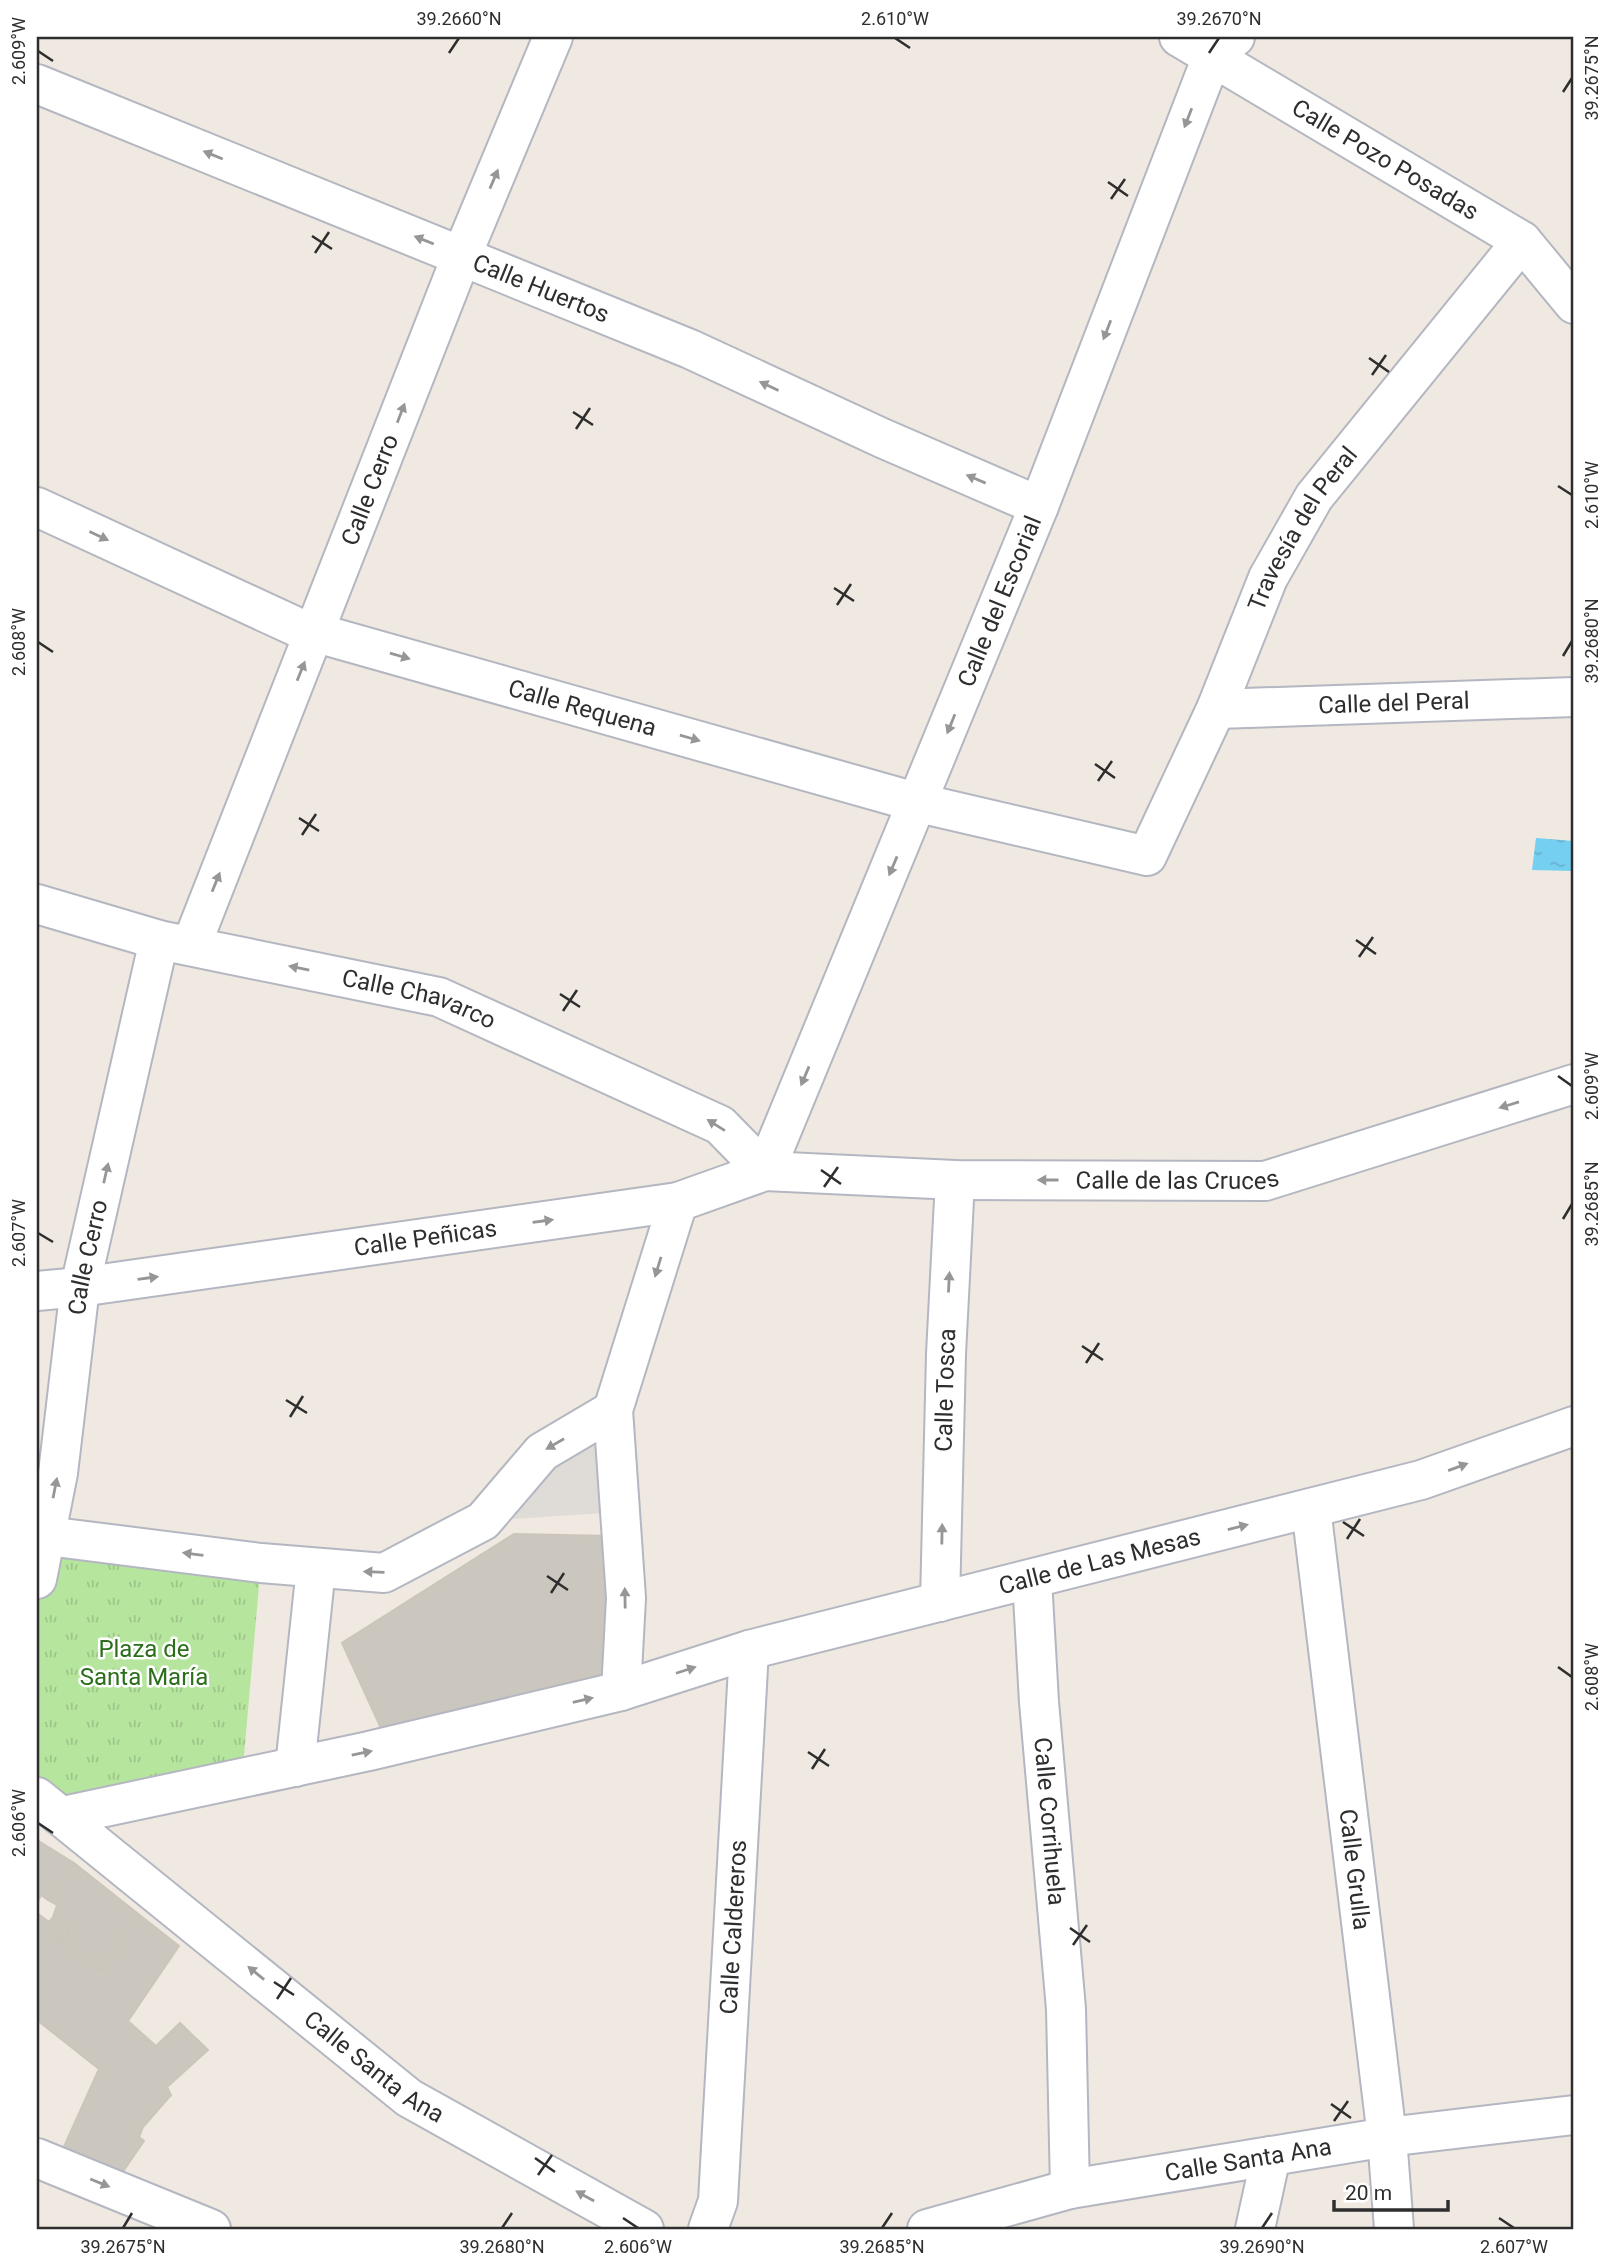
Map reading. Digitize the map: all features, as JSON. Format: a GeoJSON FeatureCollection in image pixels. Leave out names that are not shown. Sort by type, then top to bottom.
{"type":"FeatureCollection","features":[{"type":"Feature","properties":{"kind":"street","name":"Calle Cerro"},"geometry":{"type":"LineString","coordinates":[[37,1579],[58,1473],[80,1287],[175,943],[316,633],[462,255],[553,37]]}},
{"type":"Feature","properties":{"kind":"street","name":"Calle Pozo Posadas"},"geometry":{"type":"LineString","coordinates":[[1180,37],[1224,46],[1522,241],[1574,304]]}},
{"type":"Feature","properties":{"kind":"street","name":"Calle del Escorial"},"geometry":{"type":"LineString","coordinates":[[765,1171],[919,803],[1224,46]]}},
{"type":"Feature","properties":{"kind":"street","name":"Calle Huertos"},"geometry":{"type":"LineString","coordinates":[[37,84],[690,349],[882,438],[1039,506]]}},
{"type":"Feature","properties":{"kind":"street","name":"Travesía del Peral"},"geometry":{"type":"LineString","coordinates":[[1147,856],[1216,709],[1268,578],[1314,497],[1522,241]]}},
{"type":"Feature","properties":{"kind":"street","name":"Calle Requena"},"geometry":{"type":"LineString","coordinates":[[37,507],[299,628],[919,803],[1147,856]]}},
{"type":"Feature","properties":{"kind":"street","name":"Calle del Peral"},"geometry":{"type":"LineString","coordinates":[[1216,709],[1574,697]]}},
{"type":"Feature","properties":{"kind":"street","name":"Calle Chavarco"},"geometry":{"type":"LineString","coordinates":[[37,904],[175,943],[439,997],[720,1125],[765,1171]]}},
{"type":"Feature","properties":{"kind":"street","name":"Calle de las Cruces"},"geometry":{"type":"LineString","coordinates":[[765,1171],[955,1180],[1265,1181],[1574,1084]]}},
{"type":"Feature","properties":{"kind":"street","name":"Calle Peñicas"},"geometry":{"type":"LineString","coordinates":[[37,1291],[678,1202],[765,1171]]}},
{"type":"Feature","properties":{"kind":"street","name":"Calle Tosca"},"geometry":{"type":"LineString","coordinates":[[940,1602],[946,1354],[955,1180]]}},
{"type":"Feature","properties":{"kind":"street"},"geometry":{"type":"LineString","coordinates":[[50,1807],[295,1767],[621,1691],[626,1598],[614,1410],[678,1202]]}},
{"type":"Feature","properties":{"kind":"street"},"geometry":{"type":"LineString","coordinates":[[47,1536],[384,1573],[483,1521],[542,1452],[614,1410]]}},
{"type":"Feature","properties":{"kind":"street","name":"Calle de Las Mesas"},"geometry":{"type":"LineString","coordinates":[[621,1691],[749,1650],[1421,1480],[1574,1426]]}},
{"type":"Feature","properties":{"kind":"street","name":"Calle Grulla"},"geometry":{"type":"LineString","coordinates":[[1311,1508],[1387,2137],[1394,2229]]}},
{"type":"Feature","properties":{"kind":"street"},"geometry":{"type":"LineString","coordinates":[[295,1767],[316,1567]]}},
{"type":"Feature","properties":{"kind":"street","name":"Calle Corrihuela"},"geometry":{"type":"LineString","coordinates":[[1032,1579],[1039,1702],[1066,2009],[1070,2189]]}},
{"type":"Feature","properties":{"kind":"street","name":"Calle Caldereros"},"geometry":{"type":"LineString","coordinates":[[713,2215],[749,1650]]}},
{"type":"Feature","properties":{"kind":"street","name":"Calle Santa Ana"},"geometry":{"type":"LineString","coordinates":[[50,1807],[409,2098],[644,2229]]}},
{"type":"Feature","properties":{"kind":"street","name":"Calle Santa Ana"},"geometry":{"type":"LineString","coordinates":[[927,2229],[1070,2189],[1387,2137],[1574,2115]]}},
{"type":"Feature","properties":{"kind":"street"},"geometry":{"type":"LineString","coordinates":[[1255,2229],[1271,2156]]}},
{"type":"Feature","properties":{"kind":"street"},"geometry":{"type":"LineString","coordinates":[[37,2158],[211,2229]]}},
{"type":"Feature","properties":{"kind":"green space","name":"Plaza de Santa María"},"geometry":{"type":"Polygon","coordinates":[[[47,1536],[261,1563],[242,1778],[63,1816],[37,1797],[37,1579],[47,1536]]]}},
{"type":"Feature","properties":{"kind":"shaded area"},"geometry":{"type":"Polygon","coordinates":[[[613,1410],[620,1512],[483,1521],[613,1410]]]}},
{"type":"Feature","properties":{"kind":"water"},"geometry":{"type":"Polygon","coordinates":[[[1536,838],[1574,841],[1574,871],[1532,870],[1536,838]]]}},
{"type":"Feature","properties":{"kind":"building"},"geometry":{"type":"Polygon","coordinates":[[[514,1534],[610,1536],[611,1675],[385,1737],[342,1643],[514,1534]]]}},
{"type":"Feature","properties":{"kind":"building"},"geometry":{"type":"Polygon","coordinates":[[[37,1840],[74,1863],[48,1900],[41,1895],[37,1903],[37,1840]]]}},
{"type":"Feature","properties":{"kind":"building"},"geometry":{"type":"Polygon","coordinates":[[[74,1863],[137,1913],[101,1972],[62,1943],[70,1929],[53,1917],[57,1905],[48,1900],[74,1863]]]}},
{"type":"Feature","properties":{"kind":"building"},"geometry":{"type":"Polygon","coordinates":[[[37,1913],[49,1922],[53,1917],[70,1929],[62,1943],[37,1924],[37,1913]]]}},
{"type":"Feature","properties":{"kind":"building"},"geometry":{"type":"Polygon","coordinates":[[[137,1913],[179,1946],[128,2021],[156,2046],[180,2023],[208,2050],[167,2087],[171,2095],[143,2127],[139,2137],[144,2141],[115,2183],[58,2160],[99,2069],[37,2020],[37,1924],[101,1972],[137,1913]]]}}]}
